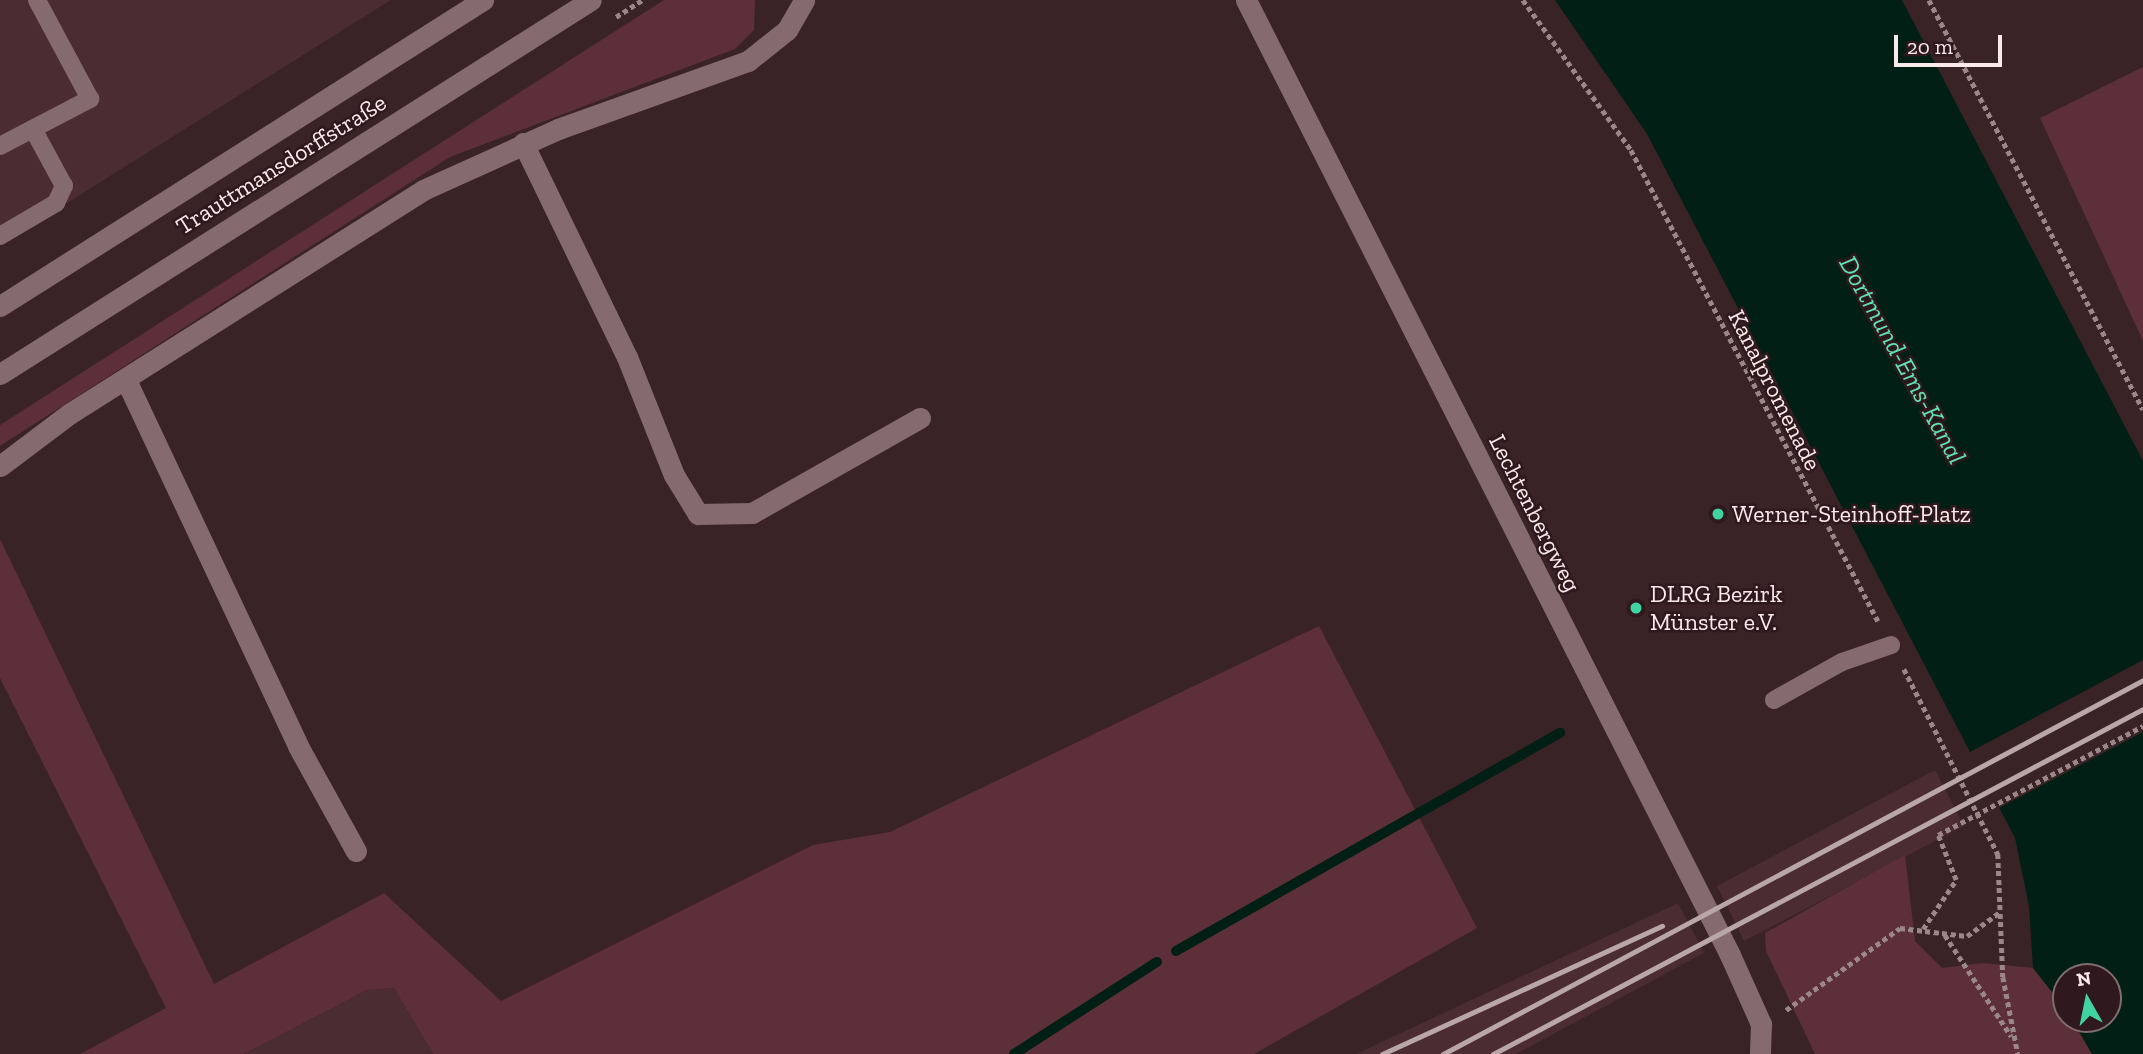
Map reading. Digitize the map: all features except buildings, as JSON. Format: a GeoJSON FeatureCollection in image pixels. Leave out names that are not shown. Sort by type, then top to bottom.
{"type":"FeatureCollection","features":[{"type":"Feature","properties":{"kind":"street","name":"Trauttmansdorffstraße"},"geometry":{"type":"LineString","coordinates":[[0,306],[483,0]]}},
{"type":"Feature","properties":{"kind":"street","name":"Trauttmansdorffstraße"},"geometry":{"type":"LineString","coordinates":[[0,374],[591,0]]}},
{"type":"Feature","properties":{"kind":"street"},"geometry":{"type":"LineString","coordinates":[[0,466],[126,380],[423,190],[523,143],[748,61],[787,30],[804,0]]}},
{"type":"Feature","properties":{"kind":"street","name":"Lechtenbergweg"},"geometry":{"type":"LineString","coordinates":[[1246,0],[1761,1024],[1764,1052]]}},
{"type":"Feature","properties":{"kind":"street"},"geometry":{"type":"LineString","coordinates":[[523,143],[627,358],[674,475],[698,514],[752,513],[920,418]]}},
{"type":"Feature","properties":{"kind":"street"},"geometry":{"type":"LineString","coordinates":[[126,380],[298,746],[356,851]]}},
{"type":"Feature","properties":{"kind":"lane"},"geometry":{"type":"LineString","coordinates":[[0,146],[90,99],[37,0]]}},
{"type":"Feature","properties":{"kind":"lane"},"geometry":{"type":"LineString","coordinates":[[0,236],[56,203],[64,186],[33,129]]}},
{"type":"Feature","properties":{"kind":"lane"},"geometry":{"type":"LineString","coordinates":[[1774,700],[1842,662],[1891,645]]}},
{"type":"Feature","properties":{"kind":"path","name":"Kanalpromenade"},"geometry":{"type":"LineString","coordinates":[[1523,0],[1631,149],[1891,645],[1989,825],[1998,854],[2000,912],[2013,1038],[2018,1054]]}},
{"type":"Feature","properties":{"kind":"path"},"geometry":{"type":"LineString","coordinates":[[1929,0],[2143,409]]}},
{"type":"Feature","properties":{"kind":"path"},"geometry":{"type":"LineString","coordinates":[[1923,929],[1956,880],[1938,835],[2143,726]]}},
{"type":"Feature","properties":{"kind":"path"},"geometry":{"type":"LineString","coordinates":[[1761,1024],[1836,979],[1900,928],[1967,936],[2000,912]]}},
{"type":"Feature","properties":{"kind":"path"},"geometry":{"type":"LineString","coordinates":[[1945,934],[2013,1038]]}},
{"type":"Feature","properties":{"kind":"shaded area"},"geometry":{"type":"Polygon","coordinates":[[[0,0],[391,0],[0,245],[0,0]]]}},
{"type":"Feature","properties":{"kind":"shaded area"},"geometry":{"type":"Polygon","coordinates":[[[664,0],[755,0],[754,30],[735,49],[450,157],[0,446],[0,425],[664,0]]]}},
{"type":"Feature","properties":{"kind":"shaded area"},"geometry":{"type":"Polygon","coordinates":[[[2143,67],[2143,341],[2040,118],[2143,67]]]}},
{"type":"Feature","properties":{"kind":"shaded area"},"geometry":{"type":"Polygon","coordinates":[[[0,539],[214,984],[384,893],[501,1001],[813,845],[890,832],[1319,626],[1477,928],[1254,1054],[433,1054],[394,988],[367,990],[244,1054],[80,1054],[166,1008],[0,678],[0,539]]]}},
{"type":"Feature","properties":{"kind":"shaded area"},"geometry":{"type":"Polygon","coordinates":[[[1935,770],[1964,826],[1744,941],[1717,886],[1935,770]]]}},
{"type":"Feature","properties":{"kind":"shaded area"},"geometry":{"type":"Polygon","coordinates":[[[1905,855],[1915,941],[1942,968],[1983,963],[2033,968],[2052,986],[2052,1033],[2080,1033],[2092,1054],[1815,1054],[1766,951],[1765,933],[1905,855]]]}},
{"type":"Feature","properties":{"kind":"shaded area"},"geometry":{"type":"Polygon","coordinates":[[[1678,903],[1704,953],[1516,1054],[1356,1054],[1678,903]]]}},
{"type":"Feature","properties":{"kind":"shaded area"},"geometry":{"type":"Polygon","coordinates":[[[394,988],[433,1054],[244,1054],[367,990],[394,988]]]}},
{"type":"Feature","properties":{"kind":"water","name":"Dortmund-Ems-Kanal"},"geometry":{"type":"Polygon","coordinates":[[[1555,0],[1902,0],[2143,461],[2143,1054],[2092,1054],[2080,1033],[2122,1033],[2122,963],[2052,963],[2052,992],[2033,968],[2029,906],[2015,838],[1647,134],[1555,0]]]}},
{"type":"Feature","properties":{"kind":"pier"},"geometry":{"type":"Polygon","coordinates":[[[2143,660],[2143,732],[1995,810],[1968,753],[2143,660]]]}},
{"type":"Feature","properties":{"kind":"waterway"},"geometry":{"type":"LineString","coordinates":[[1176,951],[1560,733]]}},
{"type":"Feature","properties":{"kind":"waterway"},"geometry":{"type":"LineString","coordinates":[[1014,1054],[1157,962]]}},
{"type":"Feature","properties":{"kind":"railway"},"geometry":{"type":"LineString","coordinates":[[1443,1054],[2143,680]]}},
{"type":"Feature","properties":{"kind":"railway"},"geometry":{"type":"LineString","coordinates":[[1493,1054],[2143,709]]}},
{"type":"Feature","properties":{"kind":"railway"},"geometry":{"type":"LineString","coordinates":[[1382,1054],[1662,926]]}},
{"type":"Feature","properties":{"kind":"place","name":"Werner-Steinhoff-Platz"},"geometry":{"type":"Point","coordinates":[1718,514]}},
{"type":"Feature","properties":{"kind":"place","name":"DLRG Bezirk Münster e.V."},"geometry":{"type":"Point","coordinates":[1636,608]}}]}
